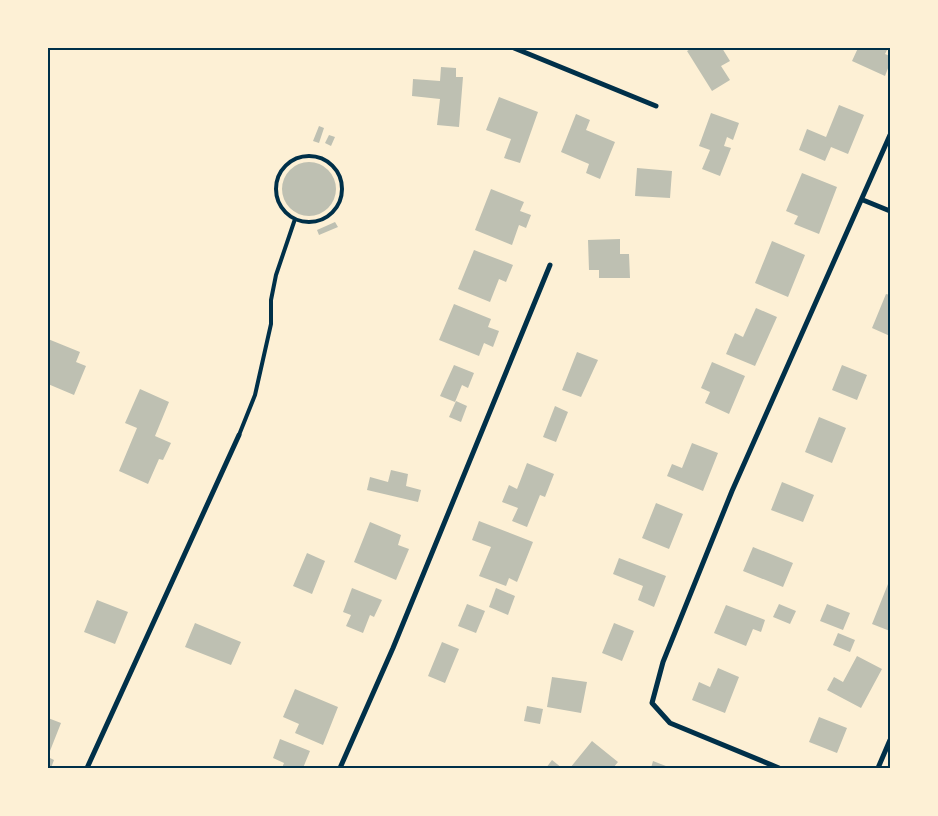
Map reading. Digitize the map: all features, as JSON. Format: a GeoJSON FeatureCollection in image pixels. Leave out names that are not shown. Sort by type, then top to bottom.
{"type":"FeatureCollection","features":[{"type":"Feature","properties":{"kind":"street"},"geometry":{"type":"LineString","coordinates":[[514,48],[656,106]]}},
{"type":"Feature","properties":{"kind":"street"},"geometry":{"type":"LineString","coordinates":[[779,768],[670,723],[652,703],[663,662],[732,491],[863,200],[890,135]]}},
{"type":"Feature","properties":{"kind":"street"},"geometry":{"type":"LineString","coordinates":[[863,200],[890,211]]}},
{"type":"Feature","properties":{"kind":"street"},"geometry":{"type":"LineString","coordinates":[[340,768],[393,648],[550,265]]}},
{"type":"Feature","properties":{"kind":"street"},"geometry":{"type":"LineString","coordinates":[[87,768],[239,435]]}},
{"type":"Feature","properties":{"kind":"street"},"geometry":{"type":"LineString","coordinates":[[878,768],[890,740]]}},
{"type":"Feature","properties":{"kind":"lane"},"geometry":{"type":"LineString","coordinates":[[301,157],[323,159],[332,165],[343,184],[343,195],[339,206],[323,220],[312,223],[295,219],[283,210],[278,200],[276,189],[278,178],[291,161],[301,157]]}},
{"type":"Feature","properties":{"kind":"lane"},"geometry":{"type":"LineString","coordinates":[[239,435],[255,395],[271,324],[271,300],[276,275],[295,219]]}},
{"type":"Feature","properties":{"kind":"building"},"geometry":{"type":"Polygon","coordinates":[[[692,48],[722,48],[730,61],[721,66],[730,80],[712,91],[687,51],[692,48]]]}},
{"type":"Feature","properties":{"kind":"building"},"geometry":{"type":"Polygon","coordinates":[[[858,48],[888,48],[885,54],[890,56],[890,63],[885,76],[852,61],[858,48]]]}},
{"type":"Feature","properties":{"kind":"building"},"geometry":{"type":"Polygon","coordinates":[[[441,67],[456,68],[456,77],[463,77],[459,127],[437,125],[440,99],[412,96],[413,79],[440,81],[441,67]]]}},
{"type":"Feature","properties":{"kind":"building"},"geometry":{"type":"Polygon","coordinates":[[[499,97],[538,112],[520,163],[504,158],[511,139],[486,130],[499,97]]]}},
{"type":"Feature","properties":{"kind":"building"},"geometry":{"type":"Polygon","coordinates":[[[839,105],[864,115],[848,154],[831,147],[825,161],[799,150],[807,129],[826,137],[839,105]]]}},
{"type":"Feature","properties":{"kind":"building"},"geometry":{"type":"Polygon","coordinates":[[[711,113],[739,123],[733,140],[727,137],[724,146],[731,148],[720,176],[702,169],[710,150],[699,146],[711,113]]]}},
{"type":"Feature","properties":{"kind":"building"},"geometry":{"type":"Polygon","coordinates":[[[576,114],[590,120],[586,130],[615,142],[600,179],[586,173],[589,164],[561,152],[576,114]]]}},
{"type":"Feature","properties":{"kind":"building"},"geometry":{"type":"Polygon","coordinates":[[[319,126],[324,128],[319,143],[313,141],[319,126]]]}},
{"type":"Feature","properties":{"kind":"building"},"geometry":{"type":"Polygon","coordinates":[[[329,135],[335,137],[331,146],[325,143],[329,135]]]}},
{"type":"Feature","properties":{"kind":"building"},"geometry":{"type":"Polygon","coordinates":[[[309,162],[319,164],[328,170],[334,179],[336,189],[334,199],[328,208],[319,214],[309,216],[299,214],[290,208],[284,199],[282,189],[284,179],[290,170],[299,164],[309,162]]]}},
{"type":"Feature","properties":{"kind":"building"},"geometry":{"type":"Polygon","coordinates":[[[637,168],[672,171],[670,198],[635,196],[637,168]]]}},
{"type":"Feature","properties":{"kind":"building"},"geometry":{"type":"Polygon","coordinates":[[[802,173],[837,187],[819,234],[794,224],[798,216],[786,211],[802,173]]]}},
{"type":"Feature","properties":{"kind":"building"},"geometry":{"type":"Polygon","coordinates":[[[491,189],[524,202],[520,211],[531,215],[526,228],[519,225],[512,245],[475,230],[491,189]]]}},
{"type":"Feature","properties":{"kind":"building"},"geometry":{"type":"Polygon","coordinates":[[[335,222],[338,227],[319,235],[317,230],[335,222]]]}},
{"type":"Feature","properties":{"kind":"building"},"geometry":{"type":"Polygon","coordinates":[[[620,239],[620,254],[629,254],[630,278],[599,278],[599,270],[589,270],[588,240],[620,239]]]}},
{"type":"Feature","properties":{"kind":"building"},"geometry":{"type":"Polygon","coordinates":[[[772,241],[805,255],[788,297],[755,283],[772,241]]]}},
{"type":"Feature","properties":{"kind":"building"},"geometry":{"type":"Polygon","coordinates":[[[474,250],[513,265],[506,282],[499,279],[490,302],[458,289],[474,250]]]}},
{"type":"Feature","properties":{"kind":"building"},"geometry":{"type":"Polygon","coordinates":[[[886,294],[890,295],[890,336],[872,328],[886,294]]]}},
{"type":"Feature","properties":{"kind":"building"},"geometry":{"type":"Polygon","coordinates":[[[454,304],[491,319],[488,327],[499,331],[493,347],[484,343],[479,356],[439,340],[454,304]]]}},
{"type":"Feature","properties":{"kind":"building"},"geometry":{"type":"Polygon","coordinates":[[[756,308],[777,317],[755,366],[726,354],[735,333],[743,337],[756,308]]]}},
{"type":"Feature","properties":{"kind":"building"},"geometry":{"type":"Polygon","coordinates":[[[48,339],[80,352],[76,362],[86,366],[74,395],[48,384],[48,339]]]}},
{"type":"Feature","properties":{"kind":"building"},"geometry":{"type":"Polygon","coordinates":[[[577,352],[598,360],[581,397],[562,390],[577,352]]]}},
{"type":"Feature","properties":{"kind":"building"},"geometry":{"type":"Polygon","coordinates":[[[712,362],[745,376],[729,414],[705,403],[710,392],[701,388],[712,362]]]}},
{"type":"Feature","properties":{"kind":"building"},"geometry":{"type":"Polygon","coordinates":[[[454,365],[474,373],[468,388],[462,385],[455,402],[440,396],[454,365]]]}},
{"type":"Feature","properties":{"kind":"building"},"geometry":{"type":"Polygon","coordinates":[[[842,365],[867,375],[857,400],[832,390],[842,365]]]}},
{"type":"Feature","properties":{"kind":"building"},"geometry":{"type":"Polygon","coordinates":[[[140,389],[169,402],[155,436],[171,443],[163,460],[159,459],[148,484],[119,471],[137,428],[125,423],[140,389]]]}},
{"type":"Feature","properties":{"kind":"building"},"geometry":{"type":"Polygon","coordinates":[[[456,401],[467,406],[461,422],[449,417],[456,401]]]}},
{"type":"Feature","properties":{"kind":"building"},"geometry":{"type":"Polygon","coordinates":[[[555,406],[568,412],[556,442],[543,437],[555,406]]]}},
{"type":"Feature","properties":{"kind":"building"},"geometry":{"type":"Polygon","coordinates":[[[819,417],[846,428],[832,463],[805,452],[819,417]]]}},
{"type":"Feature","properties":{"kind":"building"},"geometry":{"type":"Polygon","coordinates":[[[692,443],[718,453],[703,491],[667,476],[672,464],[682,468],[692,443]]]}},
{"type":"Feature","properties":{"kind":"building"},"geometry":{"type":"Polygon","coordinates":[[[527,463],[554,474],[545,497],[540,495],[527,527],[512,521],[518,508],[502,502],[509,485],[517,489],[527,463]]]}},
{"type":"Feature","properties":{"kind":"building"},"geometry":{"type":"Polygon","coordinates":[[[391,470],[408,474],[406,486],[421,490],[418,502],[367,490],[370,477],[388,482],[391,470]]]}},
{"type":"Feature","properties":{"kind":"building"},"geometry":{"type":"Polygon","coordinates":[[[782,482],[814,495],[803,522],[771,510],[782,482]]]}},
{"type":"Feature","properties":{"kind":"building"},"geometry":{"type":"Polygon","coordinates":[[[656,503],[683,514],[669,549],[642,538],[656,503]]]}},
{"type":"Feature","properties":{"kind":"building"},"geometry":{"type":"Polygon","coordinates":[[[479,521],[533,542],[517,582],[509,578],[506,586],[479,576],[491,547],[472,540],[479,521]]]}},
{"type":"Feature","properties":{"kind":"building"},"geometry":{"type":"Polygon","coordinates":[[[370,522],[401,535],[398,545],[409,549],[396,580],[354,562],[370,522]]]}},
{"type":"Feature","properties":{"kind":"building"},"geometry":{"type":"Polygon","coordinates":[[[753,547],[793,563],[783,587],[743,571],[753,547]]]}},
{"type":"Feature","properties":{"kind":"building"},"geometry":{"type":"Polygon","coordinates":[[[307,553],[325,561],[312,594],[293,586],[307,553]]]}},
{"type":"Feature","properties":{"kind":"building"},"geometry":{"type":"Polygon","coordinates":[[[619,558],[666,576],[654,607],[638,600],[643,586],[613,574],[619,558]]]}},
{"type":"Feature","properties":{"kind":"building"},"geometry":{"type":"Polygon","coordinates":[[[888,584],[890,585],[890,631],[872,624],[888,584]]]}},
{"type":"Feature","properties":{"kind":"building"},"geometry":{"type":"Polygon","coordinates":[[[352,588],[382,600],[374,617],[370,615],[363,633],[346,626],[351,615],[343,612],[352,588]]]}},
{"type":"Feature","properties":{"kind":"building"},"geometry":{"type":"Polygon","coordinates":[[[496,588],[515,596],[508,615],[489,607],[496,588]]]}},
{"type":"Feature","properties":{"kind":"building"},"geometry":{"type":"Polygon","coordinates":[[[97,600],[128,612],[115,644],[84,632],[97,600]]]}},
{"type":"Feature","properties":{"kind":"building"},"geometry":{"type":"Polygon","coordinates":[[[467,604],[485,611],[476,633],[458,626],[467,604]]]}},
{"type":"Feature","properties":{"kind":"building"},"geometry":{"type":"Polygon","coordinates":[[[779,604],[796,611],[790,624],[773,617],[779,604]]]}},
{"type":"Feature","properties":{"kind":"building"},"geometry":{"type":"Polygon","coordinates":[[[827,604],[850,613],[843,630],[820,621],[827,604]]]}},
{"type":"Feature","properties":{"kind":"building"},"geometry":{"type":"Polygon","coordinates":[[[726,605],[765,620],[761,632],[753,629],[746,646],[714,633],[726,605]]]}},
{"type":"Feature","properties":{"kind":"building"},"geometry":{"type":"Polygon","coordinates":[[[195,623],[241,642],[231,665],[185,647],[195,623]]]}},
{"type":"Feature","properties":{"kind":"building"},"geometry":{"type":"Polygon","coordinates":[[[614,623],[634,631],[622,661],[602,653],[614,623]]]}},
{"type":"Feature","properties":{"kind":"building"},"geometry":{"type":"Polygon","coordinates":[[[838,633],[855,640],[850,652],[833,645],[838,633]]]}},
{"type":"Feature","properties":{"kind":"building"},"geometry":{"type":"Polygon","coordinates":[[[442,642],[459,649],[445,683],[428,676],[442,642]]]}},
{"type":"Feature","properties":{"kind":"building"},"geometry":{"type":"Polygon","coordinates":[[[857,656],[882,669],[861,708],[827,690],[834,677],[843,682],[857,656]]]}},
{"type":"Feature","properties":{"kind":"building"},"geometry":{"type":"Polygon","coordinates":[[[718,668],[739,677],[725,713],[692,700],[699,682],[710,687],[718,668]]]}},
{"type":"Feature","properties":{"kind":"building"},"geometry":{"type":"Polygon","coordinates":[[[552,677],[587,682],[581,713],[547,707],[552,677]]]}},
{"type":"Feature","properties":{"kind":"building"},"geometry":{"type":"Polygon","coordinates":[[[295,689],[338,707],[323,745],[295,733],[299,724],[283,717],[295,689]]]}},
{"type":"Feature","properties":{"kind":"building"},"geometry":{"type":"Polygon","coordinates":[[[527,706],[543,709],[540,724],[524,721],[527,706]]]}},
{"type":"Feature","properties":{"kind":"building"},"geometry":{"type":"Polygon","coordinates":[[[819,717],[847,728],[837,753],[809,742],[819,717]]]}},
{"type":"Feature","properties":{"kind":"building"},"geometry":{"type":"Polygon","coordinates":[[[48,718],[61,723],[48,756],[48,718]]]}},
{"type":"Feature","properties":{"kind":"building"},"geometry":{"type":"Polygon","coordinates":[[[280,739],[310,751],[303,768],[282,768],[284,763],[273,758],[280,739]]]}},
{"type":"Feature","properties":{"kind":"building"},"geometry":{"type":"Polygon","coordinates":[[[592,741],[618,762],[613,768],[570,768],[592,741]]]}},
{"type":"Feature","properties":{"kind":"building"},"geometry":{"type":"Polygon","coordinates":[[[48,757],[54,760],[51,768],[48,768],[48,757]]]}},
{"type":"Feature","properties":{"kind":"building"},"geometry":{"type":"Polygon","coordinates":[[[552,760],[562,768],[546,768],[552,760]]]}},
{"type":"Feature","properties":{"kind":"building"},"geometry":{"type":"Polygon","coordinates":[[[653,761],[671,768],[651,768],[653,761]]]}}]}
